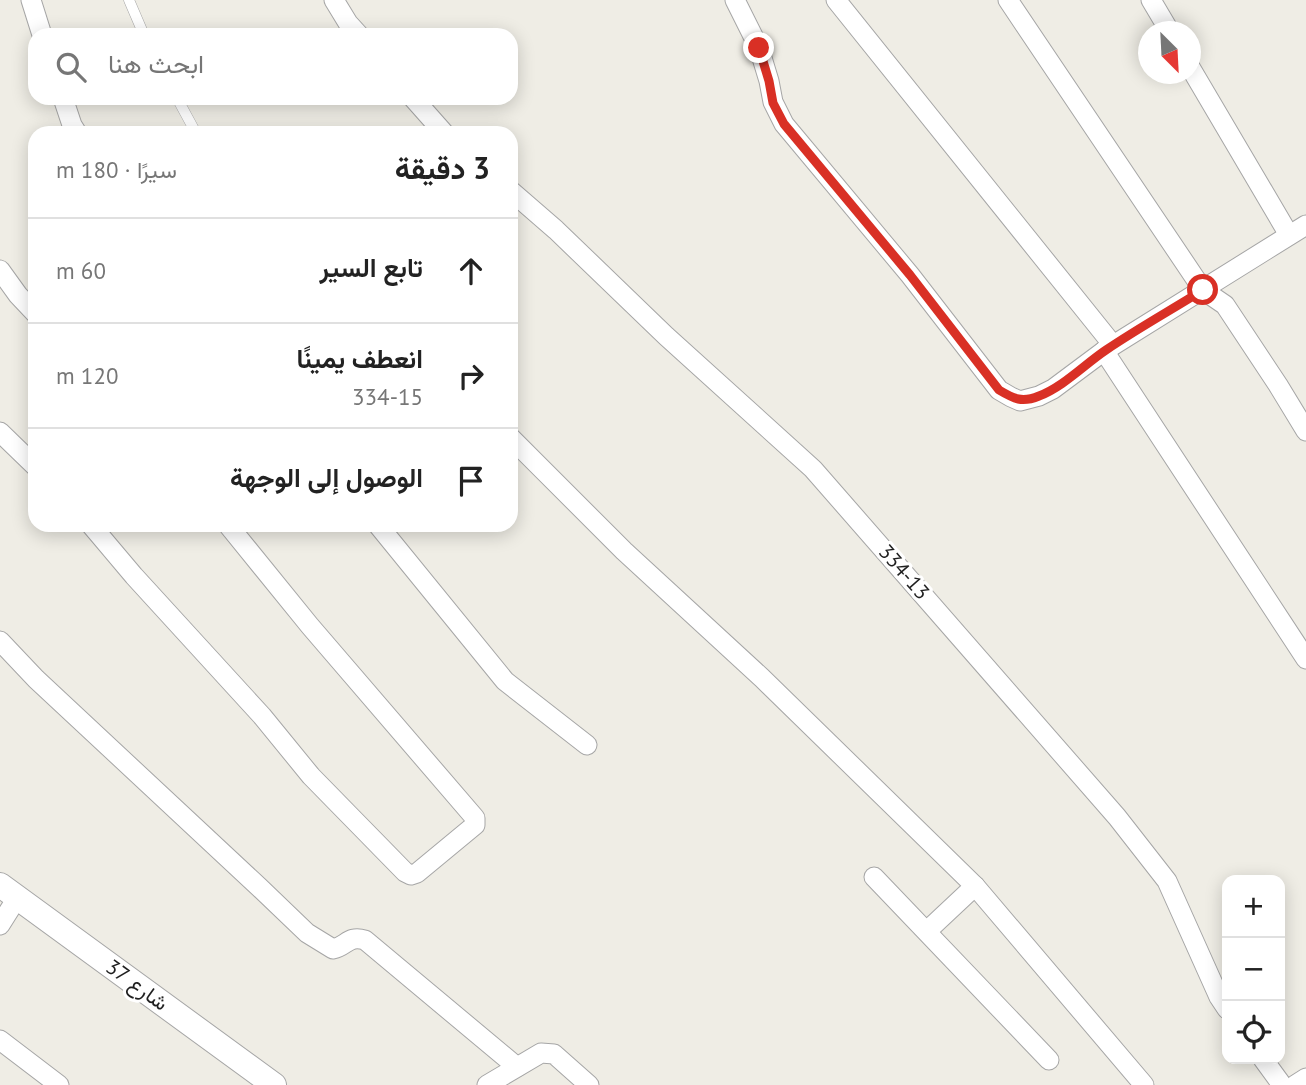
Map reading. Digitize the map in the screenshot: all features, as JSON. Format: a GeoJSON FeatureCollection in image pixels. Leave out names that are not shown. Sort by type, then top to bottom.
{"type":"FeatureCollection","features":[{"type":"Feature","properties":{"kind":"street"},"geometry":{"type":"LineString","coordinates":[[31,0],[40,28]]}},
{"type":"Feature","properties":{"kind":"street"},"geometry":{"type":"LineString","coordinates":[[334,0],[353,28]]}},
{"type":"Feature","properties":{"kind":"street"},"geometry":{"type":"LineString","coordinates":[[735,0],[759,48],[773,103],[784,124],[910,275],[999,390],[1020,401],[1053,389],[1109,348],[1298,230],[1201,82]]}},
{"type":"Feature","properties":{"kind":"street"},"geometry":{"type":"LineString","coordinates":[[836,0],[1109,348],[1306,659]]}},
{"type":"Feature","properties":{"kind":"street"},"geometry":{"type":"LineString","coordinates":[[1008,0],[1203,290],[1225,305],[1306,431]]}},
{"type":"Feature","properties":{"kind":"street"},"geometry":{"type":"LineString","coordinates":[[1151,0],[1163,21]]}},
{"type":"Feature","properties":{"kind":"street"},"geometry":{"type":"LineString","coordinates":[[65,105],[73,126]]}},
{"type":"Feature","properties":{"kind":"street"},"geometry":{"type":"LineString","coordinates":[[420,105],[438,126]]}},
{"type":"Feature","properties":{"kind":"street","name":"334-13"},"geometry":{"type":"LineString","coordinates":[[518,197],[556,230],[666,337],[814,469],[1117,817],[1167,881],[1222,1002]]}},
{"type":"Feature","properties":{"kind":"street"},"geometry":{"type":"LineString","coordinates":[[0,270],[28,306]]}},
{"type":"Feature","properties":{"kind":"street"},"geometry":{"type":"LineString","coordinates":[[0,432],[28,459]]}},
{"type":"Feature","properties":{"kind":"street"},"geometry":{"type":"LineString","coordinates":[[518,445],[624,551],[762,678],[975,886],[1144,1085]]}},
{"type":"Feature","properties":{"kind":"street"},"geometry":{"type":"LineString","coordinates":[[97,532],[262,716],[311,776],[405,872],[411,875],[417,873],[475,825],[475,818],[310,626],[234,532]]}},
{"type":"Feature","properties":{"kind":"street"},"geometry":{"type":"LineString","coordinates":[[384,532],[505,681],[587,745]]}},
{"type":"Feature","properties":{"kind":"street"},"geometry":{"type":"LineString","coordinates":[[0,641],[36,679],[307,933],[333,949],[340,948],[356,937],[365,940],[517,1067]]}},
{"type":"Feature","properties":{"kind":"street"},"geometry":{"type":"LineString","coordinates":[[874,877],[1049,1060]]}},
{"type":"Feature","properties":{"kind":"street"},"geometry":{"type":"LineString","coordinates":[[927,932],[975,886]]}},
{"type":"Feature","properties":{"kind":"street"},"geometry":{"type":"LineString","coordinates":[[0,925],[9,891]]}},
{"type":"Feature","properties":{"kind":"street","name":"شارع 37"},"geometry":{"type":"LineString","coordinates":[[9,891],[274,1085]]}},
{"type":"Feature","properties":{"kind":"street"},"geometry":{"type":"LineString","coordinates":[[0,1040],[59,1085]]}},
{"type":"Feature","properties":{"kind":"street"},"geometry":{"type":"LineString","coordinates":[[487,1085],[541,1053],[548,1052],[554,1054],[589,1085]]}},
{"type":"Feature","properties":{"kind":"street"},"geometry":{"type":"LineString","coordinates":[[1267,1064],[1282,1085]]}},
{"type":"Feature","properties":{"kind":"street"},"geometry":{"type":"LineString","coordinates":[[1295,1085],[1306,1078]]}},
{"type":"Feature","properties":{"kind":"lane"},"geometry":{"type":"LineString","coordinates":[[129,0],[141,28]]}},
{"type":"Feature","properties":{"kind":"lane"},"geometry":{"type":"LineString","coordinates":[[181,105],[192,126]]}},
{"type":"Feature","properties":{"kind":"route"},"geometry":{"type":"LineString","coordinates":[[759,48],[773,103],[784,124],[910,275],[999,390],[1011,397],[1020,401],[1053,389],[1104,351],[1203,290]]}}]}
